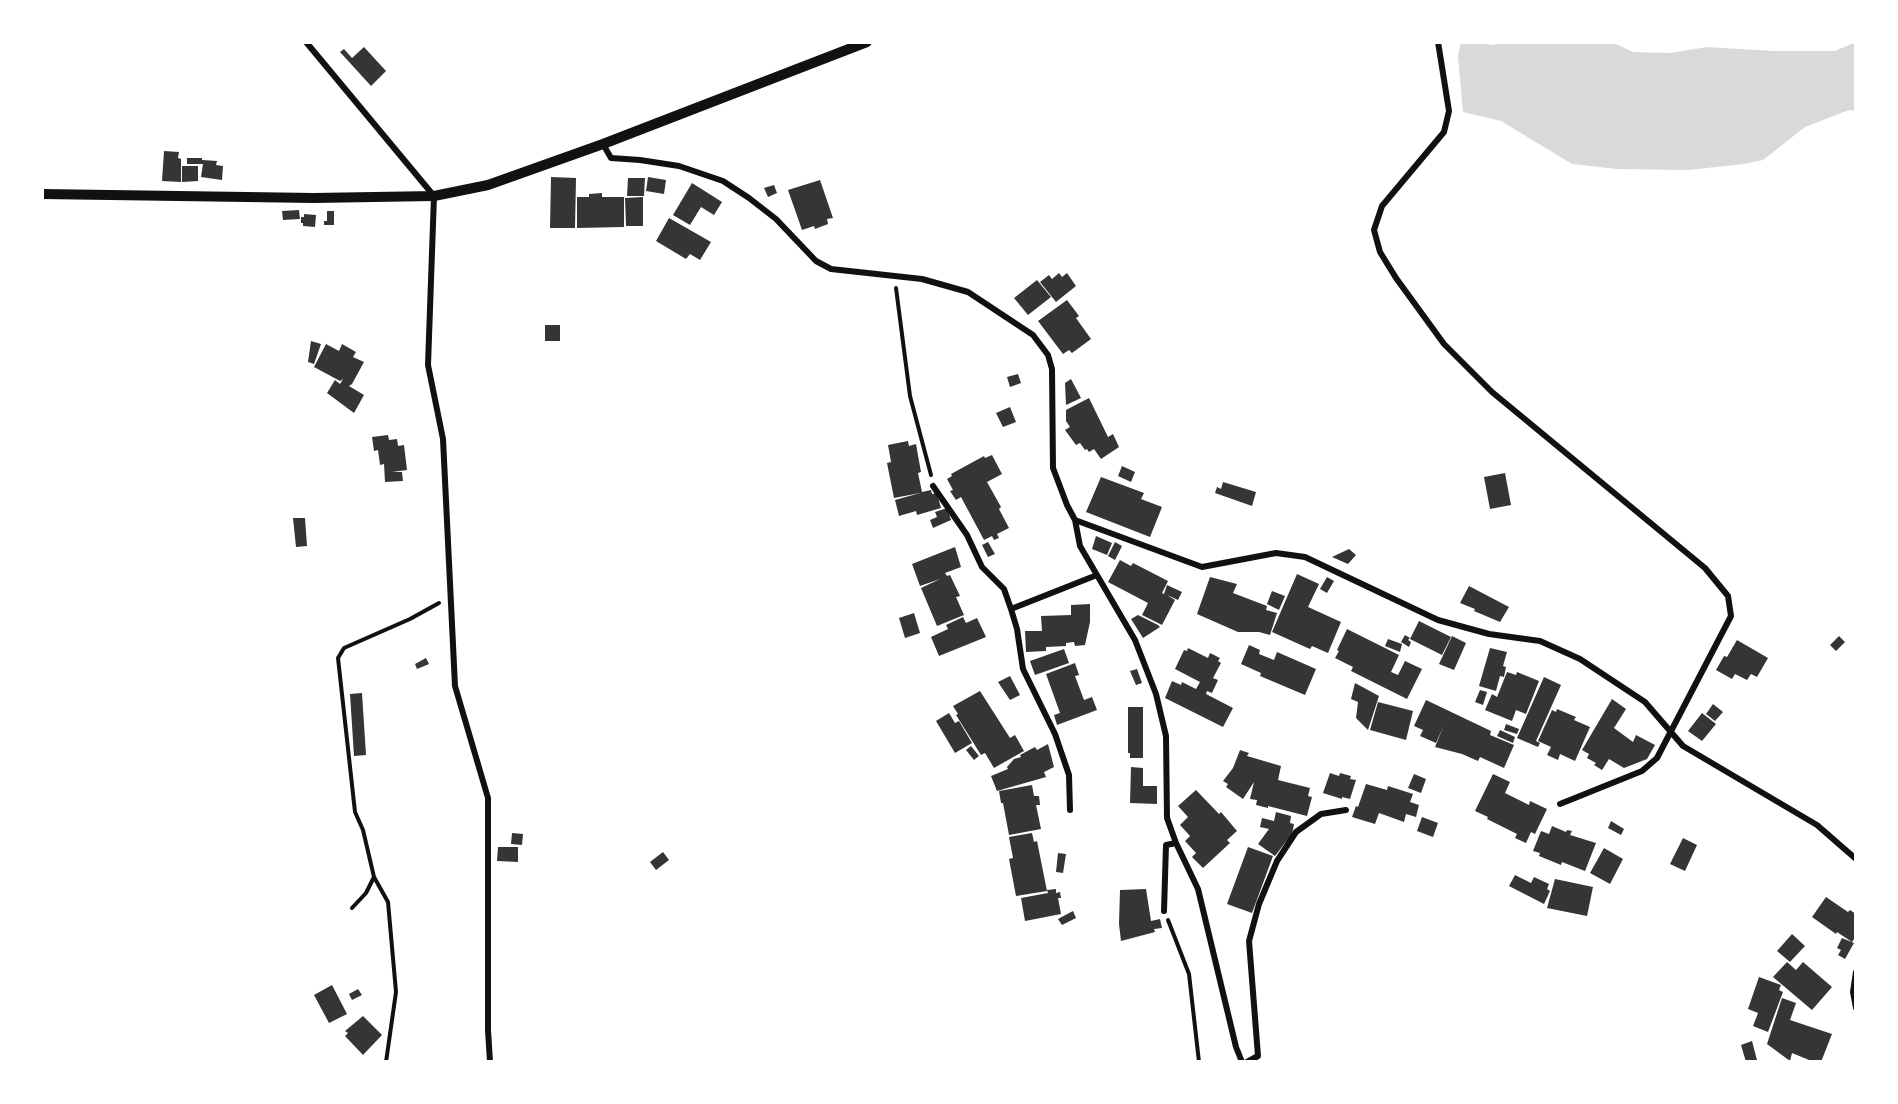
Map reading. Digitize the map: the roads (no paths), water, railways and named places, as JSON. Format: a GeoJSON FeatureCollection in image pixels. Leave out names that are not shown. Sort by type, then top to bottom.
{"type":"FeatureCollection","features":[{"type":"Feature","properties":{"kind":"street"},"geometry":{"type":"LineString","coordinates":[[306,42],[434,196],[428,365],[443,439],[455,686],[488,798],[490,1062]]}},
{"type":"Feature","properties":{"kind":"street"},"geometry":{"type":"LineString","coordinates":[[42,194],[314,198],[434,196],[488,185],[603,144],[867,42]]}},
{"type":"Feature","properties":{"kind":"street"},"geometry":{"type":"LineString","coordinates":[[1437,42],[1449,111],[1444,132],[1383,206],[1374,230],[1380,252],[1444,344],[1492,392],[1705,568],[1728,597],[1731,616],[1657,758],[1642,771],[1560,804]]}},
{"type":"Feature","properties":{"kind":"street"},"geometry":{"type":"LineString","coordinates":[[603,144],[611,158],[679,166],[723,181],[776,219],[816,261],[831,269],[922,279],[968,292],[1033,335],[1048,355],[1052,369],[1053,468],[1075,520],[1080,546],[1135,640],[1156,694],[1166,736],[1167,818],[1198,889],[1236,1047],[1242,1062]]}},
{"type":"Feature","properties":{"kind":"street"},"geometry":{"type":"LineString","coordinates":[[933,486],[967,535],[982,567],[1004,589],[1017,629],[1023,669],[1055,734],[1069,775],[1070,810]]}},
{"type":"Feature","properties":{"kind":"street"},"geometry":{"type":"LineString","coordinates":[[1075,520],[1202,567],[1276,553],[1305,557],[1438,620],[1489,634],[1540,641],[1580,659],[1645,702],[1683,746],[1817,825],[1856,860]]}},
{"type":"Feature","properties":{"kind":"street"},"geometry":{"type":"LineString","coordinates":[[1011,609],[1097,575]]}},
{"type":"Feature","properties":{"kind":"street"},"geometry":{"type":"LineString","coordinates":[[1247,1062],[1258,1056],[1249,941],[1259,904],[1277,861],[1296,832],[1321,814],[1346,810]]}},
{"type":"Feature","properties":{"kind":"street"},"geometry":{"type":"LineString","coordinates":[[1164,911],[1166,845],[1176,843]]}},
{"type":"Feature","properties":{"kind":"street"},"geometry":{"type":"LineString","coordinates":[[1856,972],[1853,992],[1856,1008]]}}]}
